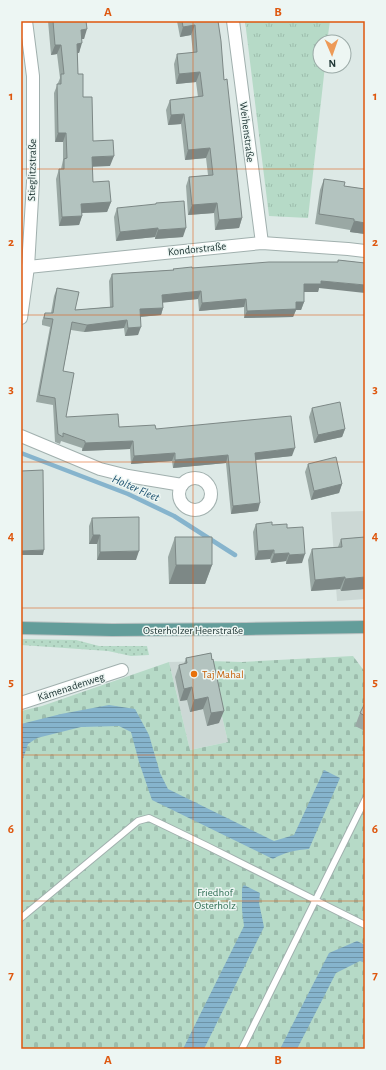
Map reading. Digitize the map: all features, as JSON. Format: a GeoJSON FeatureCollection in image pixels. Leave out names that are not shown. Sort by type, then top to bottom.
{"type":"FeatureCollection","features":[{"type":"Feature","properties":{"kind":"main road","name":"Osterholzer Heerstraße"},"geometry":{"type":"LineString","coordinates":[[21,628],[128,630],[365,627]]}},
{"type":"Feature","properties":{"kind":"street","name":"Stieglitzstraße"},"geometry":{"type":"LineString","coordinates":[[21,318],[28,267],[33,182],[33,76],[26,21]]}},
{"type":"Feature","properties":{"kind":"street","name":"Weihenstraße"},"geometry":{"type":"LineString","coordinates":[[233,21],[262,243]]}},
{"type":"Feature","properties":{"kind":"street","name":"Kondorstraße"},"geometry":{"type":"LineString","coordinates":[[28,267],[262,243],[365,251]]}},
{"type":"Feature","properties":{"kind":"street"},"geometry":{"type":"LineString","coordinates":[[21,436],[100,469],[128,476],[182,485]]}},
{"type":"Feature","properties":{"kind":"street","name":"Kämenadenweg"},"geometry":{"type":"LineString","coordinates":[[21,703],[122,670]]}},
{"type":"Feature","properties":{"kind":"lane"},"geometry":{"type":"LineString","coordinates":[[242,1049],[365,800]]}},
{"type":"Feature","properties":{"kind":"lane"},"geometry":{"type":"LineString","coordinates":[[21,918],[138,821],[149,818],[365,925]]}},
{"type":"Feature","properties":{"kind":"shaded area"},"geometry":{"type":"Polygon","coordinates":[[[365,511],[365,599],[337,601],[331,512],[365,511]]]}},
{"type":"Feature","properties":{"kind":"shaded area"},"geometry":{"type":"Polygon","coordinates":[[[209,661],[228,742],[190,750],[169,662],[209,661]]]}},
{"type":"Feature","properties":{"kind":"green space"},"geometry":{"type":"Polygon","coordinates":[[[245,21],[330,21],[328,34],[312,34],[312,74],[324,74],[308,218],[269,216],[245,21]]]}},
{"type":"Feature","properties":{"kind":"green space"},"geometry":{"type":"Polygon","coordinates":[[[21,639],[76,640],[99,646],[147,646],[149,655],[131,656],[108,651],[21,645],[21,639]]]}},
{"type":"Feature","properties":{"kind":"green space","name":"Friedhof Osterholz"},"geometry":{"type":"Polygon","coordinates":[[[353,656],[365,672],[365,1049],[21,1049],[21,711],[42,706],[169,662],[190,750],[228,742],[209,661],[242,662],[353,656]]]}},
{"type":"Feature","properties":{"kind":"water"},"geometry":{"type":"Polygon","coordinates":[[[109,705],[135,709],[149,735],[160,773],[168,789],[274,841],[294,835],[324,770],[340,778],[309,849],[291,852],[273,859],[152,800],[139,762],[131,732],[119,726],[81,727],[37,738],[28,744],[21,765],[21,724],[61,714],[109,705]]]}},
{"type":"Feature","properties":{"kind":"water"},"geometry":{"type":"Polygon","coordinates":[[[244,885],[260,893],[259,903],[264,927],[204,1049],[183,1049],[244,926],[242,888],[244,885]]]}},
{"type":"Feature","properties":{"kind":"water"},"geometry":{"type":"Polygon","coordinates":[[[357,941],[365,945],[365,963],[360,961],[336,973],[297,1049],[280,1049],[329,953],[357,941]]]}},
{"type":"Feature","properties":{"kind":"building"},"geometry":{"type":"Polygon","coordinates":[[[53,21],[86,21],[87,29],[81,30],[82,43],[77,44],[78,74],[83,74],[83,97],[92,97],[93,141],[113,140],[114,156],[92,157],[93,182],[109,181],[111,202],[81,204],[82,216],[62,217],[59,169],[64,169],[64,159],[67,158],[66,133],[58,133],[57,84],[61,84],[61,74],[64,74],[61,45],[55,45],[53,21]]]}},
{"type":"Feature","properties":{"kind":"building"},"geometry":{"type":"Polygon","coordinates":[[[182,21],[218,21],[224,80],[227,79],[242,218],[219,220],[217,203],[192,205],[189,177],[213,175],[210,148],[188,150],[184,114],[171,115],[170,100],[203,96],[200,72],[179,74],[177,54],[197,52],[195,25],[183,27],[182,21]]]}},
{"type":"Feature","properties":{"kind":"building"},"geometry":{"type":"Polygon","coordinates":[[[324,179],[345,182],[344,186],[365,189],[365,223],[354,221],[354,219],[319,214],[324,179]]]}},
{"type":"Feature","properties":{"kind":"building"},"geometry":{"type":"Polygon","coordinates":[[[184,201],[186,228],[158,230],[158,228],[120,232],[117,208],[184,201]]]}},
{"type":"Feature","properties":{"kind":"building"},"geometry":{"type":"Polygon","coordinates":[[[338,260],[365,263],[365,285],[321,281],[321,284],[304,284],[304,302],[296,302],[296,309],[247,311],[246,299],[202,303],[201,291],[162,295],[163,308],[140,309],[141,327],[128,328],[127,320],[87,325],[72,322],[63,371],[74,373],[66,417],[118,414],[119,427],[155,425],[156,429],[291,416],[295,448],[255,453],[260,503],[233,506],[228,455],[175,460],[175,453],[134,456],[133,441],[85,443],[85,441],[63,433],[63,437],[58,434],[55,398],[39,395],[53,319],[44,318],[45,313],[53,313],[57,288],[79,292],[75,310],[113,307],[112,274],[269,262],[338,262],[338,260]]]}},
{"type":"Feature","properties":{"kind":"building"},"geometry":{"type":"Polygon","coordinates":[[[340,402],[345,429],[318,435],[312,408],[340,402]]]}},
{"type":"Feature","properties":{"kind":"building"},"geometry":{"type":"Polygon","coordinates":[[[336,457],[342,484],[314,491],[308,464],[336,457]]]}},
{"type":"Feature","properties":{"kind":"building"},"geometry":{"type":"Polygon","coordinates":[[[43,470],[44,550],[21,551],[21,471],[43,470]]]}},
{"type":"Feature","properties":{"kind":"building"},"geometry":{"type":"Polygon","coordinates":[[[139,517],[139,551],[100,552],[100,535],[93,535],[92,518],[139,517]]]}},
{"type":"Feature","properties":{"kind":"building"},"geometry":{"type":"Polygon","coordinates":[[[272,522],[272,525],[287,524],[287,528],[303,527],[305,554],[274,554],[274,550],[258,551],[256,524],[272,522]]]}},
{"type":"Feature","properties":{"kind":"building"},"geometry":{"type":"Polygon","coordinates":[[[175,537],[212,537],[212,565],[176,565],[175,537]]]}},
{"type":"Feature","properties":{"kind":"building"},"geometry":{"type":"Polygon","coordinates":[[[365,537],[365,577],[315,580],[312,549],[342,547],[341,539],[365,537]]]}},
{"type":"Feature","properties":{"kind":"building"},"geometry":{"type":"Polygon","coordinates":[[[211,653],[224,711],[211,713],[208,697],[194,700],[192,687],[184,689],[179,665],[187,663],[186,658],[211,653]]]}},
{"type":"Feature","properties":{"kind":"building"},"geometry":{"type":"Polygon","coordinates":[[[365,703],[365,716],[360,713],[365,703]]]}},
{"type":"Feature","properties":{"kind":"waterway","name":"Holter Fleet"},"geometry":{"type":"LineString","coordinates":[[21,453],[128,494],[174,516],[235,555]]}},
{"type":"Feature","properties":{"kind":"place","name":"Taj Mahal"},"geometry":{"type":"Point","coordinates":[194,674]}}]}
